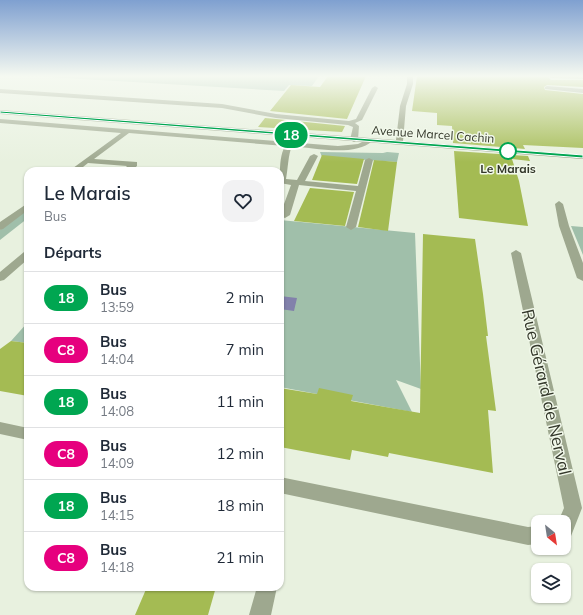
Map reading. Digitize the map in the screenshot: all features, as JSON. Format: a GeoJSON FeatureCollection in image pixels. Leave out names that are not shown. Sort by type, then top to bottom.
{"type":"FeatureCollection","features":[{"type":"Feature","properties":{"kind":"street"},"geometry":{"type":"LineString","coordinates":[[203,105],[222,106],[276,116],[349,123],[359,120],[367,105]]}},
{"type":"Feature","properties":{"kind":"street"},"geometry":{"type":"LineString","coordinates":[[399,143],[403,105]]}},
{"type":"Feature","properties":{"kind":"street","name":"Avenue Marcel Cachin"},"geometry":{"type":"LineString","coordinates":[[0,112],[583,157]]}},
{"type":"Feature","properties":{"kind":"street"},"geometry":{"type":"LineString","coordinates":[[0,121],[289,144],[351,147],[360,146],[368,141]]}},
{"type":"Feature","properties":{"kind":"street","name":"Avenue Marcel Cachin"},"geometry":{"type":"LineString","coordinates":[[349,123],[356,126],[354,140]]}},
{"type":"Feature","properties":{"kind":"street"},"geometry":{"type":"LineString","coordinates":[[78,167],[128,131]]}},
{"type":"Feature","properties":{"kind":"street"},"geometry":{"type":"LineString","coordinates":[[231,140],[239,131]]}},
{"type":"Feature","properties":{"kind":"street"},"geometry":{"type":"LineString","coordinates":[[284,167],[286,158],[285,153],[289,144]]}},
{"type":"Feature","properties":{"kind":"street"},"geometry":{"type":"LineString","coordinates":[[285,215],[298,183],[314,156]]}},
{"type":"Feature","properties":{"kind":"street"},"geometry":{"type":"LineString","coordinates":[[351,227],[368,160]]}},
{"type":"Feature","properties":{"kind":"street"},"geometry":{"type":"LineString","coordinates":[[86,161],[134,164],[131,167]]}},
{"type":"Feature","properties":{"kind":"street"},"geometry":{"type":"LineString","coordinates":[[284,181],[361,189]]}},
{"type":"Feature","properties":{"kind":"street"},"geometry":{"type":"LineString","coordinates":[[559,204],[564,226],[583,278]]}},
{"type":"Feature","properties":{"kind":"street"},"geometry":{"type":"LineString","coordinates":[[0,227],[24,209]]}},
{"type":"Feature","properties":{"kind":"street","name":"Rue Gérard de Nerval"},"geometry":{"type":"LineString","coordinates":[[516,253],[573,508],[570,515]]}},
{"type":"Feature","properties":{"kind":"street"},"geometry":{"type":"LineString","coordinates":[[0,278],[24,257]]}},
{"type":"Feature","properties":{"kind":"street"},"geometry":{"type":"LineString","coordinates":[[0,428],[24,433]]}},
{"type":"Feature","properties":{"kind":"street"},"geometry":{"type":"LineString","coordinates":[[284,486],[531,536]]}},
{"type":"Feature","properties":{"kind":"street"},"geometry":{"type":"LineString","coordinates":[[260,615],[266,591]]}},
{"type":"Feature","properties":{"kind":"green space"},"geometry":{"type":"Polygon","coordinates":[[[320,152],[399,153],[397,162],[322,157],[320,152]]]}},
{"type":"Feature","properties":{"kind":"green space"},"geometry":{"type":"Polygon","coordinates":[[[24,212],[24,221],[0,240],[0,230],[24,212]]]}},
{"type":"Feature","properties":{"kind":"green space"},"geometry":{"type":"Polygon","coordinates":[[[284,220],[415,233],[421,389],[396,380],[412,412],[284,388],[284,220]]]}},
{"type":"Feature","properties":{"kind":"green space"},"geometry":{"type":"Polygon","coordinates":[[[571,226],[583,227],[583,255],[571,226]]]}},
{"type":"Feature","properties":{"kind":"green space"},"geometry":{"type":"Polygon","coordinates":[[[24,326],[24,343],[11,341],[24,326]]]}},
{"type":"Feature","properties":{"kind":"water"},"geometry":{"type":"Polygon","coordinates":[[[284,296],[297,298],[294,311],[284,310],[284,296]]]}},
{"type":"Feature","properties":{"kind":"building"},"geometry":{"type":"Polygon","coordinates":[[[275,105],[353,105],[347,119],[270,111],[275,105]]]}},
{"type":"Feature","properties":{"kind":"building"},"geometry":{"type":"Polygon","coordinates":[[[413,105],[583,105],[583,148],[523,145],[525,149],[453,143],[452,126],[437,125],[437,113],[412,111],[413,105]]]}},
{"type":"Feature","properties":{"kind":"building"},"geometry":{"type":"Polygon","coordinates":[[[265,118],[345,126],[342,132],[258,127],[265,118]]]}},
{"type":"Feature","properties":{"kind":"building"},"geometry":{"type":"Polygon","coordinates":[[[454,151],[528,156],[530,161],[512,159],[519,181],[528,226],[459,218],[454,151]]]}},
{"type":"Feature","properties":{"kind":"building"},"geometry":{"type":"Polygon","coordinates":[[[322,155],[364,159],[357,184],[312,180],[322,155]]]}},
{"type":"Feature","properties":{"kind":"building"},"geometry":{"type":"Polygon","coordinates":[[[374,160],[397,162],[388,231],[358,227],[374,160]]]}},
{"type":"Feature","properties":{"kind":"building"},"geometry":{"type":"Polygon","coordinates":[[[310,188],[354,192],[345,226],[294,221],[310,188]]]}},
{"type":"Feature","properties":{"kind":"building"},"geometry":{"type":"Polygon","coordinates":[[[423,234],[475,239],[483,294],[488,336],[486,336],[496,411],[488,410],[493,473],[389,453],[388,457],[352,450],[350,460],[284,448],[284,389],[317,394],[319,388],[353,395],[351,401],[420,413],[423,234]]]}},
{"type":"Feature","properties":{"kind":"building"},"geometry":{"type":"Polygon","coordinates":[[[11,341],[24,343],[24,395],[0,391],[0,349],[11,341]]]}},
{"type":"Feature","properties":{"kind":"building"},"geometry":{"type":"Polygon","coordinates":[[[145,591],[215,591],[208,615],[135,615],[145,591]]]}},
{"type":"Feature","properties":{"kind":"bus line","name":"18"},"geometry":{"type":"LineString","coordinates":[[0,112],[583,157]]}},
{"type":"Feature","properties":{"kind":"place","name":"Le Marais"},"geometry":{"type":"Point","coordinates":[508,151]}}]}
